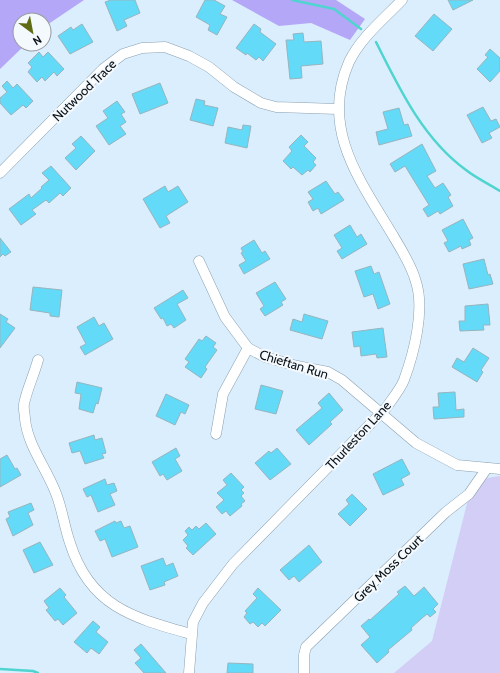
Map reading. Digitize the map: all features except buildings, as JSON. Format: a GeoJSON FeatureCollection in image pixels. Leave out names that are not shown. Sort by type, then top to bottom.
{"type":"FeatureCollection","features":[{"type":"Feature","properties":{"kind":"street","name":"Thurleston Lane"},"geometry":{"type":"LineString","coordinates":[[189,673],[193,622],[203,603],[233,564],[381,414],[403,381],[416,342],[418,312],[417,282],[404,255],[351,164],[344,147],[338,108],[350,62],[364,40],[402,0]]}},
{"type":"Feature","properties":{"kind":"street","name":"Nutwood Trace"},"geometry":{"type":"LineString","coordinates":[[0,173],[103,69],[123,54],[142,48],[165,47],[189,56],[209,66],[234,87],[261,103],[276,107],[338,108]]}},
{"type":"Feature","properties":{"kind":"street","name":"Chieftan Run"},"geometry":{"type":"LineString","coordinates":[[199,261],[225,317],[248,348],[265,357],[297,366],[328,372],[342,380],[416,443],[457,465],[500,469]]}},
{"type":"Feature","properties":{"kind":"street"},"geometry":{"type":"LineString","coordinates":[[216,434],[223,394],[248,348]]}},
{"type":"Feature","properties":{"kind":"street"},"geometry":{"type":"LineString","coordinates":[[38,360],[24,405],[26,430],[30,443],[55,491],[76,560],[95,588],[119,609],[134,617],[191,634]]}},
{"type":"Feature","properties":{"kind":"street","name":"Grey Moss Court"},"geometry":{"type":"LineString","coordinates":[[304,673],[304,655],[306,648],[446,512],[469,494],[487,468]]}},
{"type":"Feature","properties":{"kind":"shaded area"},"geometry":{"type":"Polygon","coordinates":[[[0,0],[84,0],[52,22],[52,12],[12,12],[12,52],[18,52],[0,69],[0,0]]]}},
{"type":"Feature","properties":{"kind":"shaded area"},"geometry":{"type":"Polygon","coordinates":[[[232,0],[336,0],[365,19],[350,40],[311,23],[279,26],[232,0]]]}},
{"type":"Feature","properties":{"kind":"shaded area"},"geometry":{"type":"Polygon","coordinates":[[[500,476],[500,673],[394,673],[432,641],[473,480],[500,476]]]}},
{"type":"Feature","properties":{"kind":"waterway"},"geometry":{"type":"LineString","coordinates":[[292,0],[334,9],[361,29]]}},
{"type":"Feature","properties":{"kind":"waterway"},"geometry":{"type":"LineString","coordinates":[[376,42],[403,95],[437,143],[466,170],[500,191]]}},
{"type":"Feature","properties":{"kind":"waterway"},"geometry":{"type":"LineString","coordinates":[[0,669],[33,671],[38,673]]}}]}
